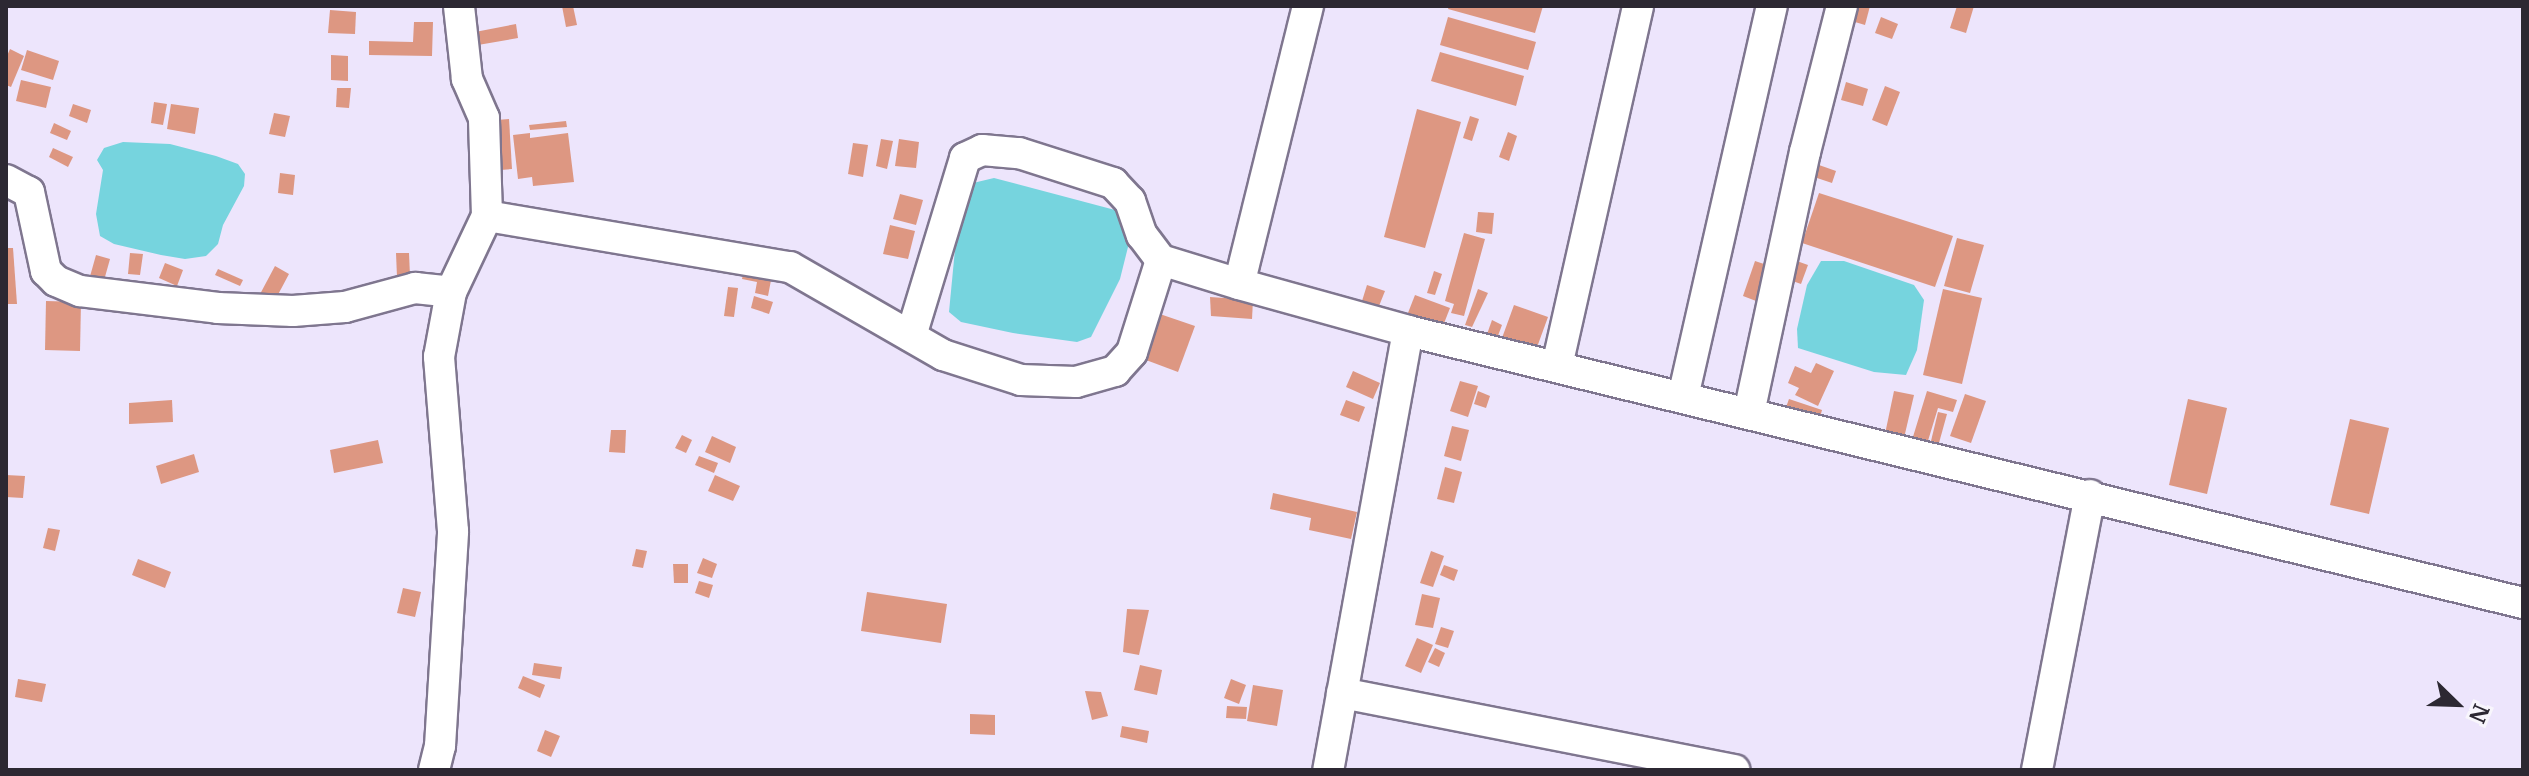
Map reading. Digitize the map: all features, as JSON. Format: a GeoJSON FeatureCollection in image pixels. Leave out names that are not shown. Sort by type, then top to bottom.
{"type":"FeatureCollection","features":[{"type":"Feature","properties":{"kind":"street"},"geometry":{"type":"LineString","coordinates":[[434,770],[440,746],[453,531],[439,357],[451,292],[487,216],[484,118],[467,79],[459,6]]}},
{"type":"Feature","properties":{"kind":"street"},"geometry":{"type":"LineString","coordinates":[[1239,284],[1308,6]]}},
{"type":"Feature","properties":{"kind":"street"},"geometry":{"type":"LineString","coordinates":[[1557,366],[1638,6]]}},
{"type":"Feature","properties":{"kind":"street"},"geometry":{"type":"LineString","coordinates":[[1683,397],[1772,6]]}},
{"type":"Feature","properties":{"kind":"street"},"geometry":{"type":"LineString","coordinates":[[1749,413],[1805,152],[1842,6]]}},
{"type":"Feature","properties":{"kind":"street"},"geometry":{"type":"LineString","coordinates":[[911,336],[965,158],[982,150],[1019,153],[1113,183],[1130,201],[1142,235],[1161,260],[1239,284],[1408,331],[2523,603]]}},
{"type":"Feature","properties":{"kind":"street"},"geometry":{"type":"LineString","coordinates":[[6,180],[29,192],[46,271],[56,281],[80,291],[218,308],[293,311],[345,307],[415,288],[451,292]]}},
{"type":"Feature","properties":{"kind":"street"},"geometry":{"type":"LineString","coordinates":[[487,216],[790,267],[943,355],[1021,380],[1076,382],[1115,371],[1132,352],[1161,260]]}},
{"type":"Feature","properties":{"kind":"street"},"geometry":{"type":"LineString","coordinates":[[1328,770],[1408,331]]}},
{"type":"Feature","properties":{"kind":"street"},"geometry":{"type":"LineString","coordinates":[[2037,770],[2090,495]]}},
{"type":"Feature","properties":{"kind":"street"},"geometry":{"type":"LineString","coordinates":[[1342,693],[1735,770]]}},
{"type":"Feature","properties":{"kind":"water"},"geometry":{"type":"Polygon","coordinates":[[[123,142],[170,144],[238,164],[245,174],[244,186],[223,225],[218,244],[206,256],[185,259],[161,255],[114,244],[100,236],[96,214],[103,170],[97,160],[104,148],[123,142]]]}},
{"type":"Feature","properties":{"kind":"water"},"geometry":{"type":"Polygon","coordinates":[[[994,178],[1115,210],[1128,229],[1128,247],[1120,279],[1091,337],[1077,342],[1013,333],[961,322],[949,312],[956,239],[973,183],[994,178]]]}},
{"type":"Feature","properties":{"kind":"water"},"geometry":{"type":"Polygon","coordinates":[[[1821,261],[1844,261],[1914,285],[1924,300],[1917,350],[1906,375],[1874,372],[1798,348],[1797,329],[1807,285],[1821,261]]]}},
{"type":"Feature","properties":{"kind":"building"},"geometry":{"type":"Polygon","coordinates":[[[562,6],[573,6],[577,25],[566,27],[562,6]]]}},
{"type":"Feature","properties":{"kind":"building"},"geometry":{"type":"Polygon","coordinates":[[[1449,6],[1543,6],[1535,33],[1448,9],[1449,6]]]}},
{"type":"Feature","properties":{"kind":"building"},"geometry":{"type":"Polygon","coordinates":[[[1849,6],[1870,6],[1865,25],[1845,19],[1849,6]]]}},
{"type":"Feature","properties":{"kind":"building"},"geometry":{"type":"Polygon","coordinates":[[[1957,6],[1974,6],[1966,33],[1950,28],[1957,6]]]}},
{"type":"Feature","properties":{"kind":"building"},"geometry":{"type":"Polygon","coordinates":[[[330,10],[356,12],[355,34],[328,33],[330,10]]]}},
{"type":"Feature","properties":{"kind":"building"},"geometry":{"type":"Polygon","coordinates":[[[1448,17],[1536,42],[1528,70],[1440,45],[1448,17]]]}},
{"type":"Feature","properties":{"kind":"building"},"geometry":{"type":"Polygon","coordinates":[[[1881,17],[1898,24],[1892,39],[1875,33],[1881,17]]]}},
{"type":"Feature","properties":{"kind":"building"},"geometry":{"type":"Polygon","coordinates":[[[414,22],[433,22],[432,56],[369,55],[369,41],[413,42],[414,22]]]}},
{"type":"Feature","properties":{"kind":"building"},"geometry":{"type":"Polygon","coordinates":[[[516,24],[518,38],[478,45],[475,32],[516,24]]]}},
{"type":"Feature","properties":{"kind":"building"},"geometry":{"type":"Polygon","coordinates":[[[10,49],[24,56],[11,87],[6,85],[6,58],[10,49]]]}},
{"type":"Feature","properties":{"kind":"building"},"geometry":{"type":"Polygon","coordinates":[[[27,50],[59,61],[53,80],[21,70],[27,50]]]}},
{"type":"Feature","properties":{"kind":"building"},"geometry":{"type":"Polygon","coordinates":[[[1440,52],[1524,76],[1516,106],[1431,81],[1440,52]]]}},
{"type":"Feature","properties":{"kind":"building"},"geometry":{"type":"Polygon","coordinates":[[[331,55],[348,56],[348,81],[331,80],[331,55]]]}},
{"type":"Feature","properties":{"kind":"building"},"geometry":{"type":"Polygon","coordinates":[[[21,80],[51,87],[46,108],[16,101],[21,80]]]}},
{"type":"Feature","properties":{"kind":"building"},"geometry":{"type":"Polygon","coordinates":[[[1846,82],[1868,89],[1863,106],[1841,100],[1846,82]]]}},
{"type":"Feature","properties":{"kind":"building"},"geometry":{"type":"Polygon","coordinates":[[[1885,86],[1900,92],[1887,126],[1872,120],[1885,86]]]}},
{"type":"Feature","properties":{"kind":"building"},"geometry":{"type":"Polygon","coordinates":[[[337,88],[351,88],[349,108],[336,107],[337,88]]]}},
{"type":"Feature","properties":{"kind":"building"},"geometry":{"type":"Polygon","coordinates":[[[154,102],[167,104],[163,125],[151,123],[154,102]]]}},
{"type":"Feature","properties":{"kind":"building"},"geometry":{"type":"Polygon","coordinates":[[[73,104],[91,110],[87,123],[69,116],[73,104]]]}},
{"type":"Feature","properties":{"kind":"building"},"geometry":{"type":"Polygon","coordinates":[[[171,104],[199,108],[195,134],[167,129],[171,104]]]}},
{"type":"Feature","properties":{"kind":"building"},"geometry":{"type":"Polygon","coordinates":[[[1417,109],[1461,122],[1425,248],[1384,237],[1417,109]]]}},
{"type":"Feature","properties":{"kind":"building"},"geometry":{"type":"Polygon","coordinates":[[[274,113],[290,116],[285,137],[269,134],[274,113]]]}},
{"type":"Feature","properties":{"kind":"building"},"geometry":{"type":"Polygon","coordinates":[[[1470,116],[1479,119],[1472,141],[1463,138],[1470,116]]]}},
{"type":"Feature","properties":{"kind":"building"},"geometry":{"type":"Polygon","coordinates":[[[509,119],[512,169],[488,171],[485,121],[509,119]]]}},
{"type":"Feature","properties":{"kind":"building"},"geometry":{"type":"Polygon","coordinates":[[[566,121],[567,127],[530,130],[529,125],[566,121]]]}},
{"type":"Feature","properties":{"kind":"building"},"geometry":{"type":"Polygon","coordinates":[[[54,123],[71,131],[67,140],[50,133],[54,123]]]}},
{"type":"Feature","properties":{"kind":"building"},"geometry":{"type":"Polygon","coordinates":[[[1508,132],[1517,136],[1509,161],[1499,157],[1508,132]]]}},
{"type":"Feature","properties":{"kind":"building"},"geometry":{"type":"Polygon","coordinates":[[[530,133],[530,138],[568,133],[574,182],[533,186],[532,177],[518,179],[513,135],[530,133]]]}},
{"type":"Feature","properties":{"kind":"building"},"geometry":{"type":"Polygon","coordinates":[[[881,139],[893,141],[887,169],[876,166],[881,139]]]}},
{"type":"Feature","properties":{"kind":"building"},"geometry":{"type":"Polygon","coordinates":[[[899,139],[919,142],[916,168],[895,166],[899,139]]]}},
{"type":"Feature","properties":{"kind":"building"},"geometry":{"type":"Polygon","coordinates":[[[853,143],[868,145],[863,177],[848,174],[853,143]]]}},
{"type":"Feature","properties":{"kind":"building"},"geometry":{"type":"Polygon","coordinates":[[[53,148],[73,157],[68,167],[49,157],[53,148]]]}},
{"type":"Feature","properties":{"kind":"building"},"geometry":{"type":"Polygon","coordinates":[[[1819,165],[1836,171],[1832,183],[1814,177],[1819,165]]]}},
{"type":"Feature","properties":{"kind":"building"},"geometry":{"type":"Polygon","coordinates":[[[280,173],[295,175],[293,195],[278,193],[280,173]]]}},
{"type":"Feature","properties":{"kind":"building"},"geometry":{"type":"Polygon","coordinates":[[[1819,193],[1953,236],[1935,287],[1802,243],[1819,193]]]}},
{"type":"Feature","properties":{"kind":"building"},"geometry":{"type":"Polygon","coordinates":[[[900,194],[923,200],[916,225],[893,219],[900,194]]]}},
{"type":"Feature","properties":{"kind":"building"},"geometry":{"type":"Polygon","coordinates":[[[1478,212],[1494,213],[1492,234],[1476,232],[1478,212]]]}},
{"type":"Feature","properties":{"kind":"building"},"geometry":{"type":"Polygon","coordinates":[[[890,225],[915,231],[908,259],[883,254],[890,225]]]}},
{"type":"Feature","properties":{"kind":"building"},"geometry":{"type":"Polygon","coordinates":[[[1464,233],[1485,239],[1464,316],[1451,313],[1454,304],[1445,301],[1464,233]]]}},
{"type":"Feature","properties":{"kind":"building"},"geometry":{"type":"Polygon","coordinates":[[[1957,238],[1984,245],[1970,293],[1944,286],[1957,238]]]}},
{"type":"Feature","properties":{"kind":"building"},"geometry":{"type":"Polygon","coordinates":[[[6,248],[13,248],[17,304],[6,304],[6,248]]]}},
{"type":"Feature","properties":{"kind":"building"},"geometry":{"type":"Polygon","coordinates":[[[130,253],[143,254],[140,275],[128,274],[130,253]]]}},
{"type":"Feature","properties":{"kind":"building"},"geometry":{"type":"Polygon","coordinates":[[[396,253],[409,253],[410,276],[397,277],[396,253]]]}},
{"type":"Feature","properties":{"kind":"building"},"geometry":{"type":"Polygon","coordinates":[[[96,255],[110,259],[103,284],[89,280],[96,255]]]}},
{"type":"Feature","properties":{"kind":"building"},"geometry":{"type":"Polygon","coordinates":[[[1794,260],[1808,265],[1801,284],[1787,279],[1794,260]]]}},
{"type":"Feature","properties":{"kind":"building"},"geometry":{"type":"Polygon","coordinates":[[[1755,261],[1776,268],[1764,304],[1743,296],[1755,261]]]}},
{"type":"Feature","properties":{"kind":"building"},"geometry":{"type":"Polygon","coordinates":[[[165,263],[183,270],[177,286],[159,278],[165,263]]]}},
{"type":"Feature","properties":{"kind":"building"},"geometry":{"type":"Polygon","coordinates":[[[275,266],[289,274],[273,304],[259,296],[275,266]]]}},
{"type":"Feature","properties":{"kind":"building"},"geometry":{"type":"Polygon","coordinates":[[[218,269],[243,280],[240,286],[215,275],[218,269]]]}},
{"type":"Feature","properties":{"kind":"building"},"geometry":{"type":"Polygon","coordinates":[[[744,270],[772,275],[768,296],[755,293],[757,282],[742,279],[744,270]]]}},
{"type":"Feature","properties":{"kind":"building"},"geometry":{"type":"Polygon","coordinates":[[[1434,271],[1442,274],[1435,295],[1427,293],[1434,271]]]}},
{"type":"Feature","properties":{"kind":"building"},"geometry":{"type":"Polygon","coordinates":[[[1367,285],[1385,291],[1379,306],[1362,301],[1367,285]]]}},
{"type":"Feature","properties":{"kind":"building"},"geometry":{"type":"Polygon","coordinates":[[[728,287],[738,288],[734,317],[724,316],[728,287]]]}},
{"type":"Feature","properties":{"kind":"building"},"geometry":{"type":"Polygon","coordinates":[[[1478,289],[1488,293],[1472,327],[1465,325],[1478,289]]]}},
{"type":"Feature","properties":{"kind":"building"},"geometry":{"type":"Polygon","coordinates":[[[1943,289],[1982,298],[1962,384],[1923,375],[1943,289]]]}},
{"type":"Feature","properties":{"kind":"building"},"geometry":{"type":"Polygon","coordinates":[[[1415,295],[1450,308],[1441,331],[1406,318],[1415,295]]]}},
{"type":"Feature","properties":{"kind":"building"},"geometry":{"type":"Polygon","coordinates":[[[754,296],[773,302],[769,314],[751,308],[754,296]]]}},
{"type":"Feature","properties":{"kind":"building"},"geometry":{"type":"Polygon","coordinates":[[[1210,297],[1253,300],[1252,319],[1211,316],[1210,297]]]}},
{"type":"Feature","properties":{"kind":"building"},"geometry":{"type":"Polygon","coordinates":[[[46,301],[81,302],[80,351],[45,350],[46,301]]]}},
{"type":"Feature","properties":{"kind":"building"},"geometry":{"type":"Polygon","coordinates":[[[1514,305],[1548,317],[1536,350],[1502,338],[1514,305]]]}},
{"type":"Feature","properties":{"kind":"building"},"geometry":{"type":"Polygon","coordinates":[[[1154,312],[1195,326],[1178,372],[1138,357],[1154,312]]]}},
{"type":"Feature","properties":{"kind":"building"},"geometry":{"type":"Polygon","coordinates":[[[1492,320],[1502,325],[1496,341],[1486,337],[1492,320]]]}},
{"type":"Feature","properties":{"kind":"building"},"geometry":{"type":"Polygon","coordinates":[[[1816,363],[1834,371],[1818,406],[1795,395],[1799,388],[1788,383],[1795,366],[1811,373],[1816,363]]]}},
{"type":"Feature","properties":{"kind":"building"},"geometry":{"type":"Polygon","coordinates":[[[1353,371],[1380,383],[1373,399],[1346,387],[1353,371]]]}},
{"type":"Feature","properties":{"kind":"building"},"geometry":{"type":"Polygon","coordinates":[[[1460,381],[1478,386],[1468,417],[1450,411],[1460,381]]]}},
{"type":"Feature","properties":{"kind":"building"},"geometry":{"type":"Polygon","coordinates":[[[1478,391],[1490,396],[1486,408],[1474,404],[1478,391]]]}},
{"type":"Feature","properties":{"kind":"building"},"geometry":{"type":"Polygon","coordinates":[[[1894,391],[1914,395],[1904,438],[1885,434],[1894,391]]]}},
{"type":"Feature","properties":{"kind":"building"},"geometry":{"type":"Polygon","coordinates":[[[1927,391],[1957,400],[1953,412],[1938,408],[1927,444],[1912,440],[1927,391]]]}},
{"type":"Feature","properties":{"kind":"building"},"geometry":{"type":"Polygon","coordinates":[[[1965,394],[1986,401],[1971,443],[1950,436],[1965,394]]]}},
{"type":"Feature","properties":{"kind":"building"},"geometry":{"type":"Polygon","coordinates":[[[1789,399],[1822,410],[1819,421],[1785,410],[1789,399]]]}},
{"type":"Feature","properties":{"kind":"building"},"geometry":{"type":"Polygon","coordinates":[[[2188,399],[2227,408],[2207,494],[2169,485],[2188,399]]]}},
{"type":"Feature","properties":{"kind":"building"},"geometry":{"type":"Polygon","coordinates":[[[172,400],[173,422],[129,424],[129,403],[172,400]]]}},
{"type":"Feature","properties":{"kind":"building"},"geometry":{"type":"Polygon","coordinates":[[[1346,400],[1365,407],[1359,422],[1340,415],[1346,400]]]}},
{"type":"Feature","properties":{"kind":"building"},"geometry":{"type":"Polygon","coordinates":[[[1938,412],[1947,414],[1939,443],[1931,441],[1938,412]]]}},
{"type":"Feature","properties":{"kind":"building"},"geometry":{"type":"Polygon","coordinates":[[[2350,419],[2389,428],[2369,514],[2330,505],[2350,419]]]}},
{"type":"Feature","properties":{"kind":"building"},"geometry":{"type":"Polygon","coordinates":[[[1452,426],[1469,430],[1461,461],[1444,456],[1452,426]]]}},
{"type":"Feature","properties":{"kind":"building"},"geometry":{"type":"Polygon","coordinates":[[[611,430],[626,430],[625,453],[609,452],[611,430]]]}},
{"type":"Feature","properties":{"kind":"building"},"geometry":{"type":"Polygon","coordinates":[[[682,435],[692,440],[686,453],[675,448],[682,435]]]}},
{"type":"Feature","properties":{"kind":"building"},"geometry":{"type":"Polygon","coordinates":[[[712,436],[736,447],[730,463],[705,452],[712,436]]]}},
{"type":"Feature","properties":{"kind":"building"},"geometry":{"type":"Polygon","coordinates":[[[378,440],[383,463],[334,473],[330,450],[378,440]]]}},
{"type":"Feature","properties":{"kind":"building"},"geometry":{"type":"Polygon","coordinates":[[[194,454],[199,472],[161,484],[156,466],[194,454]]]}},
{"type":"Feature","properties":{"kind":"building"},"geometry":{"type":"Polygon","coordinates":[[[699,456],[718,463],[714,473],[695,465],[699,456]]]}},
{"type":"Feature","properties":{"kind":"building"},"geometry":{"type":"Polygon","coordinates":[[[1445,467],[1462,472],[1454,503],[1437,499],[1445,467]]]}},
{"type":"Feature","properties":{"kind":"building"},"geometry":{"type":"Polygon","coordinates":[[[6,475],[25,476],[23,498],[6,497],[6,475]]]}},
{"type":"Feature","properties":{"kind":"building"},"geometry":{"type":"Polygon","coordinates":[[[715,475],[740,486],[733,501],[708,491],[715,475]]]}},
{"type":"Feature","properties":{"kind":"building"},"geometry":{"type":"Polygon","coordinates":[[[1273,493],[1357,512],[1351,539],[1309,530],[1311,518],[1270,509],[1273,493]]]}},
{"type":"Feature","properties":{"kind":"building"},"geometry":{"type":"Polygon","coordinates":[[[48,528],[60,530],[55,551],[43,548],[48,528]]]}},
{"type":"Feature","properties":{"kind":"building"},"geometry":{"type":"Polygon","coordinates":[[[636,549],[647,551],[643,568],[632,566],[636,549]]]}},
{"type":"Feature","properties":{"kind":"building"},"geometry":{"type":"Polygon","coordinates":[[[1431,551],[1444,556],[1433,587],[1420,583],[1431,551]]]}},
{"type":"Feature","properties":{"kind":"building"},"geometry":{"type":"Polygon","coordinates":[[[703,558],[717,564],[712,578],[697,573],[703,558]]]}},
{"type":"Feature","properties":{"kind":"building"},"geometry":{"type":"Polygon","coordinates":[[[138,559],[171,572],[165,588],[132,575],[138,559]]]}},
{"type":"Feature","properties":{"kind":"building"},"geometry":{"type":"Polygon","coordinates":[[[673,564],[688,564],[688,583],[674,583],[673,564]]]}},
{"type":"Feature","properties":{"kind":"building"},"geometry":{"type":"Polygon","coordinates":[[[1444,565],[1458,570],[1454,581],[1440,575],[1444,565]]]}},
{"type":"Feature","properties":{"kind":"building"},"geometry":{"type":"Polygon","coordinates":[[[699,581],[713,585],[709,598],[695,593],[699,581]]]}},
{"type":"Feature","properties":{"kind":"building"},"geometry":{"type":"Polygon","coordinates":[[[403,588],[421,592],[415,617],[397,613],[403,588]]]}},
{"type":"Feature","properties":{"kind":"building"},"geometry":{"type":"Polygon","coordinates":[[[867,592],[947,604],[941,643],[861,631],[867,592]]]}},
{"type":"Feature","properties":{"kind":"building"},"geometry":{"type":"Polygon","coordinates":[[[1422,594],[1440,598],[1433,628],[1415,625],[1422,594]]]}},
{"type":"Feature","properties":{"kind":"building"},"geometry":{"type":"Polygon","coordinates":[[[1127,609],[1149,610],[1139,655],[1123,652],[1127,609]]]}},
{"type":"Feature","properties":{"kind":"building"},"geometry":{"type":"Polygon","coordinates":[[[1441,627],[1454,631],[1448,648],[1435,644],[1441,627]]]}},
{"type":"Feature","properties":{"kind":"building"},"geometry":{"type":"Polygon","coordinates":[[[1417,638],[1433,645],[1421,673],[1405,666],[1417,638]]]}},
{"type":"Feature","properties":{"kind":"building"},"geometry":{"type":"Polygon","coordinates":[[[1435,648],[1445,653],[1439,667],[1428,662],[1435,648]]]}},
{"type":"Feature","properties":{"kind":"building"},"geometry":{"type":"Polygon","coordinates":[[[534,663],[562,667],[560,679],[532,675],[534,663]]]}},
{"type":"Feature","properties":{"kind":"building"},"geometry":{"type":"Polygon","coordinates":[[[1140,665],[1162,670],[1157,695],[1134,690],[1140,665]]]}},
{"type":"Feature","properties":{"kind":"building"},"geometry":{"type":"Polygon","coordinates":[[[523,676],[545,685],[540,698],[518,688],[523,676]]]}},
{"type":"Feature","properties":{"kind":"building"},"geometry":{"type":"Polygon","coordinates":[[[18,679],[46,684],[42,702],[15,697],[18,679]]]}},
{"type":"Feature","properties":{"kind":"building"},"geometry":{"type":"Polygon","coordinates":[[[1231,679],[1246,685],[1239,704],[1224,698],[1231,679]]]}},
{"type":"Feature","properties":{"kind":"building"},"geometry":{"type":"Polygon","coordinates":[[[1253,685],[1283,690],[1277,726],[1247,721],[1253,685]]]}},
{"type":"Feature","properties":{"kind":"building"},"geometry":{"type":"Polygon","coordinates":[[[1085,691],[1101,692],[1108,716],[1092,720],[1085,691]]]}},
{"type":"Feature","properties":{"kind":"building"},"geometry":{"type":"Polygon","coordinates":[[[1227,706],[1247,707],[1246,719],[1226,718],[1227,706]]]}},
{"type":"Feature","properties":{"kind":"building"},"geometry":{"type":"Polygon","coordinates":[[[970,714],[995,715],[995,735],[970,734],[970,714]]]}},
{"type":"Feature","properties":{"kind":"building"},"geometry":{"type":"Polygon","coordinates":[[[1122,726],[1149,731],[1147,743],[1120,737],[1122,726]]]}},
{"type":"Feature","properties":{"kind":"building"},"geometry":{"type":"Polygon","coordinates":[[[545,730],[560,736],[551,757],[537,751],[545,730]]]}}]}
